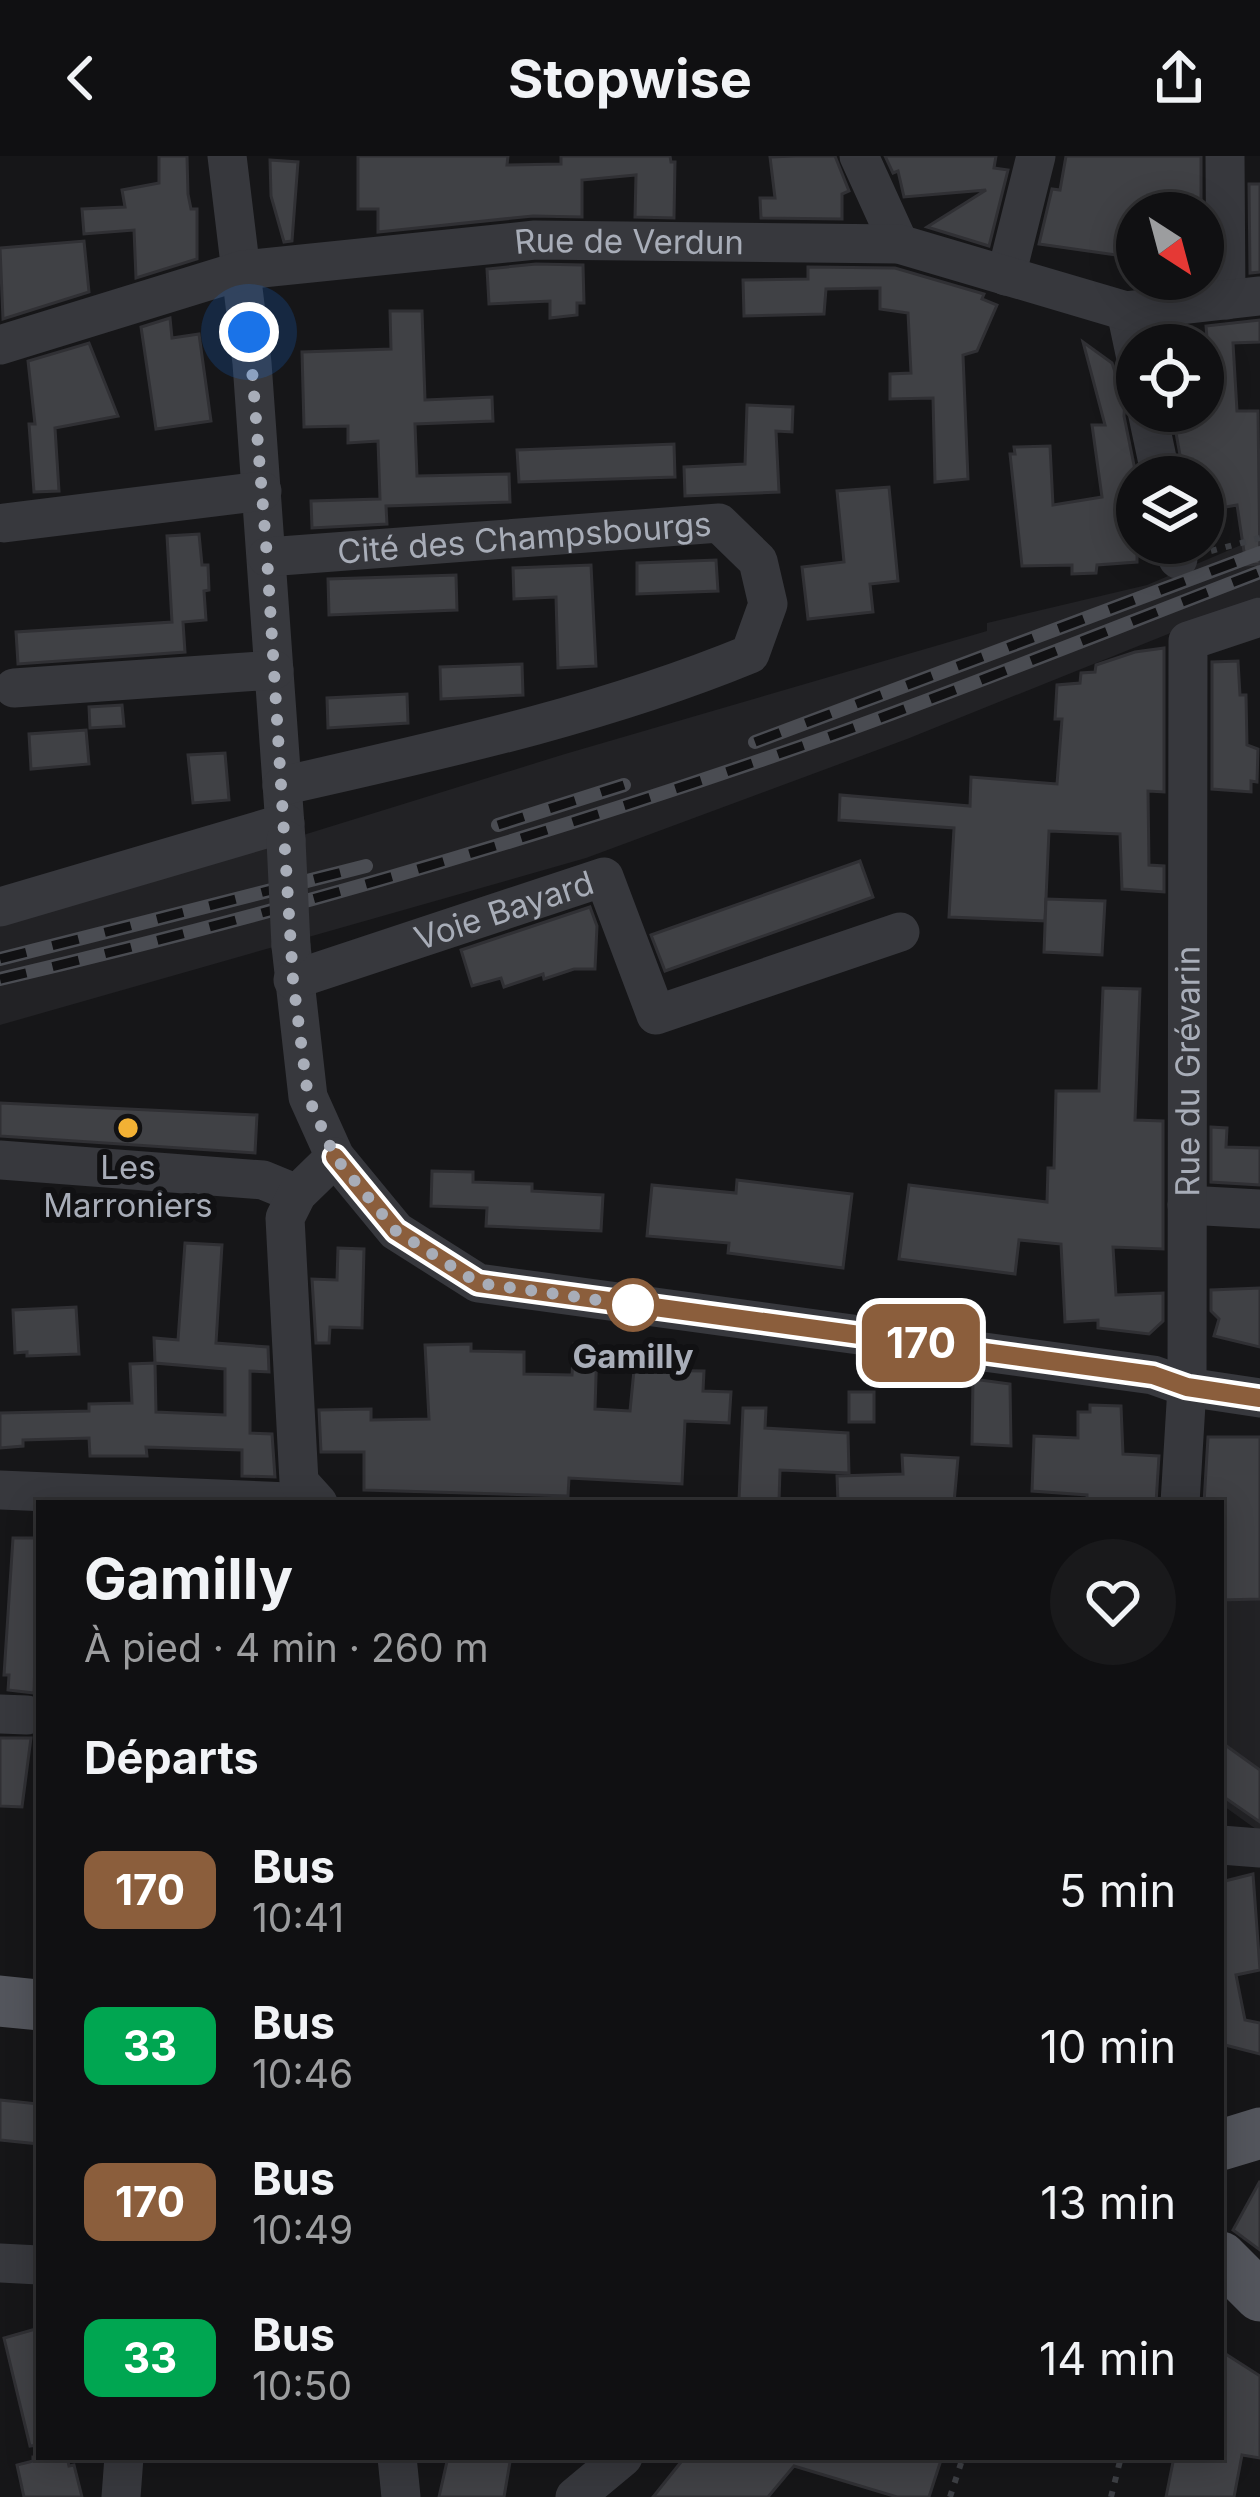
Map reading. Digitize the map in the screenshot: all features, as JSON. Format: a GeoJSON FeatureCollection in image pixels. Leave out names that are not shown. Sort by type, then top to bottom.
{"type":"FeatureCollection","features":[{"type":"Feature","properties":{"kind":"main road"},"geometry":{"type":"LineString","coordinates":[[0,2001],[36,2005]]}},
{"type":"Feature","properties":{"kind":"main road"},"geometry":{"type":"LineString","coordinates":[[0,2022],[36,2021]]}},
{"type":"Feature","properties":{"kind":"main road"},"geometry":{"type":"LineString","coordinates":[[1224,2128],[1260,2133]]}},
{"type":"Feature","properties":{"kind":"main road"},"geometry":{"type":"LineString","coordinates":[[1224,2144],[1260,2133]]}},
{"type":"Feature","properties":{"kind":"main road"},"geometry":{"type":"LineString","coordinates":[[1224,2260],[1260,2300]]}},
{"type":"Feature","properties":{"kind":"main road"},"geometry":{"type":"LineString","coordinates":[[1224,2282],[1260,2300]]}},
{"type":"Feature","properties":{"kind":"street"},"geometry":{"type":"LineString","coordinates":[[227,156],[243,270],[267,557],[292,963],[308,1097],[335,1157],[396,1231],[478,1283],[1153,1375],[1187,1387],[1260,1398]]}},
{"type":"Feature","properties":{"kind":"street"},"geometry":{"type":"LineString","coordinates":[[859,156],[899,244]]}},
{"type":"Feature","properties":{"kind":"street"},"geometry":{"type":"LineString","coordinates":[[1006,276],[1036,156]]}},
{"type":"Feature","properties":{"kind":"street"},"geometry":{"type":"LineString","coordinates":[[1225,156],[1243,298]]}},
{"type":"Feature","properties":{"kind":"street","name":"Rue de Verdun"},"geometry":{"type":"LineString","coordinates":[[0,345],[243,270],[535,240],[899,244],[1126,311],[1243,298]]}},
{"type":"Feature","properties":{"kind":"street"},"geometry":{"type":"LineString","coordinates":[[1126,311],[1129,324]]}},
{"type":"Feature","properties":{"kind":"street"},"geometry":{"type":"LineString","coordinates":[[4,523],[262,491]]}},
{"type":"Feature","properties":{"kind":"street","name":"Cité des Champsbourgs"},"geometry":{"type":"LineString","coordinates":[[0,907],[284,817],[512,732],[673,685],[750,654],[769,604],[758,561],[719,523],[267,557]]}},
{"type":"Feature","properties":{"kind":"street","name":"Rue du Grévarin"},"geometry":{"type":"LineString","coordinates":[[1180,1500],[1187,1387],[1188,641],[1260,617]]}},
{"type":"Feature","properties":{"kind":"street"},"geometry":{"type":"LineString","coordinates":[[14,688],[274,670]]}},
{"type":"Feature","properties":{"kind":"street","name":"Voie Bayard"},"geometry":{"type":"LineString","coordinates":[[292,963],[604,877],[656,1016],[900,932]]}},
{"type":"Feature","properties":{"kind":"street"},"geometry":{"type":"LineString","coordinates":[[313,1500],[299,1482],[285,1218],[297,1194],[335,1157]]}},
{"type":"Feature","properties":{"kind":"street"},"geometry":{"type":"LineString","coordinates":[[0,1160],[263,1180],[297,1194]]}},
{"type":"Feature","properties":{"kind":"street"},"geometry":{"type":"LineString","coordinates":[[1187,1205],[1260,1209]]}},
{"type":"Feature","properties":{"kind":"street"},"geometry":{"type":"LineString","coordinates":[[0,1490],[242,1500]]}},
{"type":"Feature","properties":{"kind":"street"},"geometry":{"type":"LineString","coordinates":[[1224,1845],[1260,1848]]}},
{"type":"Feature","properties":{"kind":"street"},"geometry":{"type":"LineString","coordinates":[[0,2263],[36,2265]]}},
{"type":"Feature","properties":{"kind":"street"},"geometry":{"type":"LineString","coordinates":[[121,2497],[124,2460]]}},
{"type":"Feature","properties":{"kind":"street"},"geometry":{"type":"LineString","coordinates":[[397,2460],[401,2497]]}},
{"type":"Feature","properties":{"kind":"street"},"geometry":{"type":"LineString","coordinates":[[575,2497],[618,2460]]}},
{"type":"Feature","properties":{"kind":"path"},"geometry":{"type":"LineString","coordinates":[[1224,544],[1260,538]]}},
{"type":"Feature","properties":{"kind":"path"},"geometry":{"type":"LineString","coordinates":[[950,2497],[962,2460]]}},
{"type":"Feature","properties":{"kind":"path"},"geometry":{"type":"LineString","coordinates":[[1112,2497],[1120,2460]]}},
{"type":"Feature","properties":{"kind":"shaded area"},"geometry":{"type":"Polygon","coordinates":[[[1260,537],[1260,597],[907,739],[586,858],[0,1025],[0,916],[245,853],[987,631],[987,623],[1147,585],[1196,564],[1224,564],[1224,552],[1260,537]]]}},
{"type":"Feature","properties":{"kind":"shaded area"},"geometry":{"type":"Polygon","coordinates":[[[1260,1521],[1260,1832],[1224,1806],[1224,1600],[1239,1600],[1242,1558],[1260,1521]]]}},
{"type":"Feature","properties":{"kind":"building"},"geometry":{"type":"Polygon","coordinates":[[[159,156],[187,156],[188,194],[191,209],[197,209],[197,259],[136,278],[134,230],[84,234],[82,209],[125,207],[122,190],[159,183],[159,156]]]}},
{"type":"Feature","properties":{"kind":"building"},"geometry":{"type":"Polygon","coordinates":[[[358,156],[508,156],[507,165],[561,164],[561,156],[670,156],[675,162],[674,218],[635,217],[636,175],[582,180],[582,217],[533,216],[378,232],[378,209],[358,209],[358,156]]]}},
{"type":"Feature","properties":{"kind":"building"},"geometry":{"type":"Polygon","coordinates":[[[835,156],[849,191],[842,194],[842,219],[761,218],[760,198],[775,198],[770,157],[835,156]]]}},
{"type":"Feature","properties":{"kind":"building"},"geometry":{"type":"Polygon","coordinates":[[[885,156],[996,156],[994,168],[1008,170],[989,246],[927,227],[986,190],[904,197],[898,171],[893,173],[885,156]]]}},
{"type":"Feature","properties":{"kind":"building"},"geometry":{"type":"Polygon","coordinates":[[[1066,156],[1201,156],[1201,192],[1116,192],[1116,255],[1039,244],[1052,189],[1060,190],[1066,156]]]}},
{"type":"Feature","properties":{"kind":"building"},"geometry":{"type":"Polygon","coordinates":[[[270,160],[298,162],[292,241],[284,242],[271,196],[270,160]]]}},
{"type":"Feature","properties":{"kind":"building"},"geometry":{"type":"Polygon","coordinates":[[[1249,184],[1260,184],[1260,272],[1250,273],[1249,184]]]}},
{"type":"Feature","properties":{"kind":"building"},"geometry":{"type":"Polygon","coordinates":[[[84,241],[89,292],[3,319],[0,248],[84,241]]]}},
{"type":"Feature","properties":{"kind":"building"},"geometry":{"type":"Polygon","coordinates":[[[583,265],[584,303],[577,303],[577,315],[550,318],[550,301],[489,304],[487,269],[583,265]]]}},
{"type":"Feature","properties":{"kind":"building"},"geometry":{"type":"Polygon","coordinates":[[[808,267],[895,268],[984,294],[982,299],[997,305],[977,351],[963,355],[968,479],[935,482],[933,398],[890,399],[890,374],[911,373],[908,313],[880,309],[880,288],[826,289],[824,314],[744,316],[743,280],[808,279],[808,267]]]}},
{"type":"Feature","properties":{"kind":"building"},"geometry":{"type":"Polygon","coordinates":[[[390,311],[422,311],[425,400],[492,397],[493,421],[415,424],[417,476],[509,474],[510,502],[386,506],[387,524],[312,528],[311,501],[380,499],[378,441],[348,443],[348,426],[304,427],[302,352],[391,349],[390,311]]]}},
{"type":"Feature","properties":{"kind":"building"},"geometry":{"type":"Polygon","coordinates":[[[170,318],[172,338],[199,334],[211,421],[156,429],[141,327],[170,318]]]}},
{"type":"Feature","properties":{"kind":"building"},"geometry":{"type":"Polygon","coordinates":[[[1260,320],[1260,342],[1233,343],[1237,411],[1258,411],[1260,564],[1246,565],[1237,505],[1224,507],[1224,456],[1180,456],[1176,432],[1224,432],[1224,324],[1260,320]]]}},
{"type":"Feature","properties":{"kind":"building"},"geometry":{"type":"Polygon","coordinates":[[[1083,342],[1112,363],[1116,432],[1127,432],[1132,456],[1116,456],[1116,564],[1097,565],[1096,573],[1072,574],[1072,565],[1022,566],[1010,454],[1015,454],[1014,447],[1050,446],[1053,505],[1102,497],[1092,425],[1105,425],[1083,342]]]}},
{"type":"Feature","properties":{"kind":"building"},"geometry":{"type":"Polygon","coordinates":[[[89,343],[118,416],[55,428],[59,491],[34,492],[29,424],[35,424],[28,361],[89,343]]]}},
{"type":"Feature","properties":{"kind":"building"},"geometry":{"type":"Polygon","coordinates":[[[747,405],[793,407],[792,432],[776,431],[779,492],[685,496],[684,467],[745,464],[747,405]]]}},
{"type":"Feature","properties":{"kind":"building"},"geometry":{"type":"Polygon","coordinates":[[[674,444],[675,477],[519,482],[517,450],[674,444]]]}},
{"type":"Feature","properties":{"kind":"building"},"geometry":{"type":"Polygon","coordinates":[[[889,487],[898,581],[870,584],[873,612],[808,619],[802,567],[844,562],[837,491],[889,487]]]}},
{"type":"Feature","properties":{"kind":"building"},"geometry":{"type":"Polygon","coordinates":[[[199,534],[202,565],[208,565],[206,620],[183,622],[185,652],[18,664],[16,632],[172,622],[167,536],[199,534]]]}},
{"type":"Feature","properties":{"kind":"building"},"geometry":{"type":"Polygon","coordinates":[[[716,560],[718,591],[637,594],[637,563],[716,560]]]}},
{"type":"Feature","properties":{"kind":"building"},"geometry":{"type":"Polygon","coordinates":[[[591,565],[596,666],[558,668],[556,597],[514,599],[513,568],[591,565]]]}},
{"type":"Feature","properties":{"kind":"building"},"geometry":{"type":"Polygon","coordinates":[[[456,575],[457,610],[329,615],[328,579],[456,575]]]}},
{"type":"Feature","properties":{"kind":"building"},"geometry":{"type":"Polygon","coordinates":[[[1164,648],[1164,792],[1148,791],[1149,865],[1164,866],[1164,892],[1122,889],[1120,834],[1049,831],[1045,921],[949,917],[954,828],[839,820],[840,795],[970,806],[971,777],[1057,784],[1062,719],[1055,719],[1057,685],[1080,683],[1081,673],[1095,672],[1096,665],[1164,648]]]}},
{"type":"Feature","properties":{"kind":"building"},"geometry":{"type":"Polygon","coordinates":[[[1238,661],[1240,695],[1246,695],[1247,745],[1258,749],[1257,782],[1251,781],[1251,792],[1212,789],[1212,662],[1238,661]]]}},
{"type":"Feature","properties":{"kind":"building"},"geometry":{"type":"Polygon","coordinates":[[[522,664],[523,695],[441,699],[440,667],[522,664]]]}},
{"type":"Feature","properties":{"kind":"building"},"geometry":{"type":"Polygon","coordinates":[[[407,694],[408,723],[328,728],[327,698],[407,694]]]}},
{"type":"Feature","properties":{"kind":"building"},"geometry":{"type":"Polygon","coordinates":[[[122,705],[124,726],[90,728],[89,707],[122,705]]]}},
{"type":"Feature","properties":{"kind":"building"},"geometry":{"type":"Polygon","coordinates":[[[86,730],[89,764],[31,769],[29,734],[86,730]]]}},
{"type":"Feature","properties":{"kind":"building"},"geometry":{"type":"Polygon","coordinates":[[[225,753],[229,800],[193,803],[188,755],[225,753]]]}},
{"type":"Feature","properties":{"kind":"building"},"geometry":{"type":"Polygon","coordinates":[[[860,861],[873,897],[665,971],[651,935],[860,861]]]}},
{"type":"Feature","properties":{"kind":"building"},"geometry":{"type":"Polygon","coordinates":[[[1046,899],[1105,901],[1102,955],[1044,952],[1046,899]]]}},
{"type":"Feature","properties":{"kind":"building"},"geometry":{"type":"Polygon","coordinates":[[[590,907],[597,926],[595,969],[574,969],[544,979],[543,974],[504,987],[501,978],[472,986],[461,950],[590,907]]]}},
{"type":"Feature","properties":{"kind":"building"},"geometry":{"type":"Polygon","coordinates":[[[1103,988],[1140,989],[1135,1120],[1163,1121],[1163,1249],[1113,1247],[1116,1295],[1163,1293],[1163,1321],[1149,1334],[1098,1328],[1098,1320],[1065,1322],[1061,1244],[1019,1240],[1015,1274],[899,1259],[909,1185],[1047,1202],[1048,1168],[1054,1168],[1056,1091],[1099,1091],[1103,988]]]}},
{"type":"Feature","properties":{"kind":"building","name":"Les Marroniers"},"geometry":{"type":"Polygon","coordinates":[[[0,1103],[257,1115],[255,1153],[0,1136],[0,1103]]]}},
{"type":"Feature","properties":{"kind":"building"},"geometry":{"type":"Polygon","coordinates":[[[1211,1127],[1227,1128],[1226,1147],[1260,1148],[1260,1185],[1211,1182],[1211,1127]]]}},
{"type":"Feature","properties":{"kind":"building"},"geometry":{"type":"Polygon","coordinates":[[[432,1171],[473,1172],[473,1182],[532,1184],[532,1191],[603,1195],[601,1231],[486,1226],[487,1208],[431,1206],[432,1171]]]}},
{"type":"Feature","properties":{"kind":"building"},"geometry":{"type":"Polygon","coordinates":[[[737,1180],[852,1194],[843,1268],[728,1253],[729,1243],[647,1236],[652,1185],[736,1193],[737,1180]]]}},
{"type":"Feature","properties":{"kind":"building"},"geometry":{"type":"Polygon","coordinates":[[[185,1243],[222,1245],[216,1343],[268,1347],[269,1372],[250,1371],[250,1433],[272,1434],[275,1477],[242,1476],[242,1450],[146,1447],[147,1456],[90,1456],[89,1438],[23,1440],[23,1446],[0,1448],[0,1413],[89,1411],[89,1404],[132,1403],[130,1364],[155,1363],[154,1338],[178,1340],[185,1243]],[[155,1363],[156,1412],[225,1415],[225,1369],[155,1363]]]}},
{"type":"Feature","properties":{"kind":"building"},"geometry":{"type":"Polygon","coordinates":[[[338,1248],[364,1249],[362,1328],[330,1327],[329,1343],[316,1343],[312,1279],[337,1280],[338,1248]]]}},
{"type":"Feature","properties":{"kind":"building"},"geometry":{"type":"Polygon","coordinates":[[[1260,1288],[1260,1347],[1214,1336],[1219,1319],[1211,1311],[1211,1290],[1260,1288]]]}},
{"type":"Feature","properties":{"kind":"building"},"geometry":{"type":"Polygon","coordinates":[[[76,1307],[79,1354],[15,1353],[13,1310],[76,1307]]]}},
{"type":"Feature","properties":{"kind":"building"},"geometry":{"type":"Polygon","coordinates":[[[471,1344],[471,1351],[524,1352],[524,1374],[572,1375],[574,1344],[597,1345],[595,1409],[630,1411],[634,1370],[704,1371],[703,1391],[731,1392],[729,1423],[685,1421],[682,1484],[569,1478],[568,1496],[364,1490],[364,1452],[321,1452],[319,1410],[371,1409],[371,1420],[429,1419],[425,1345],[471,1344]]]}},
{"type":"Feature","properties":{"kind":"building"},"geometry":{"type":"Polygon","coordinates":[[[973,1379],[1010,1384],[1011,1446],[972,1444],[973,1379]]]}},
{"type":"Feature","properties":{"kind":"building"},"geometry":{"type":"Polygon","coordinates":[[[849,1392],[874,1392],[874,1422],[849,1422],[849,1392]]]}},
{"type":"Feature","properties":{"kind":"building"},"geometry":{"type":"Polygon","coordinates":[[[1090,1405],[1121,1406],[1123,1454],[1159,1456],[1156,1500],[1087,1500],[1087,1495],[1032,1491],[1034,1436],[1078,1438],[1078,1412],[1090,1412],[1090,1405]]]}},
{"type":"Feature","properties":{"kind":"building"},"geometry":{"type":"Polygon","coordinates":[[[743,1408],[766,1408],[765,1428],[848,1433],[849,1473],[780,1470],[779,1500],[739,1500],[743,1408]]]}},
{"type":"Feature","properties":{"kind":"building"},"geometry":{"type":"Polygon","coordinates":[[[1208,1437],[1260,1437],[1260,1599],[1224,1600],[1224,1500],[1204,1500],[1208,1437]]]}},
{"type":"Feature","properties":{"kind":"building"},"geometry":{"type":"Polygon","coordinates":[[[902,1455],[958,1458],[954,1500],[838,1500],[837,1476],[903,1474],[902,1455]]]}},
{"type":"Feature","properties":{"kind":"building"},"geometry":{"type":"Polygon","coordinates":[[[13,1538],[36,1538],[34,1693],[8,1690],[9,1675],[4,1675],[13,1538]]]}},
{"type":"Feature","properties":{"kind":"building"},"geometry":{"type":"Polygon","coordinates":[[[0,1738],[31,1738],[22,1807],[0,1806],[0,1738]]]}},
{"type":"Feature","properties":{"kind":"building"},"geometry":{"type":"Polygon","coordinates":[[[1224,1744],[1260,1770],[1260,1822],[1224,1797],[1224,1744]]]}},
{"type":"Feature","properties":{"kind":"building"},"geometry":{"type":"Polygon","coordinates":[[[1253,1874],[1260,1970],[1236,1975],[1245,2020],[1260,2023],[1260,2054],[1224,2045],[1224,1881],[1253,1874]]]}},
{"type":"Feature","properties":{"kind":"building"},"geometry":{"type":"Polygon","coordinates":[[[0,2100],[36,2104],[36,2144],[0,2140],[0,2100]]]}},
{"type":"Feature","properties":{"kind":"building"},"geometry":{"type":"Polygon","coordinates":[[[1260,2181],[1260,2250],[1233,2230],[1260,2181]]]}},
{"type":"Feature","properties":{"kind":"building"},"geometry":{"type":"Polygon","coordinates":[[[36,2329],[36,2445],[30,2446],[4,2338],[36,2329]]]}},
{"type":"Feature","properties":{"kind":"building"},"geometry":{"type":"Polygon","coordinates":[[[1224,2353],[1260,2376],[1260,2458],[1242,2455],[1234,2497],[1166,2497],[1173,2460],[1224,2460],[1224,2353]]]}},
{"type":"Feature","properties":{"kind":"building"},"geometry":{"type":"Polygon","coordinates":[[[33,2457],[68,2460],[69,2466],[74,2465],[82,2497],[24,2497],[17,2465],[33,2457]]]}},
{"type":"Feature","properties":{"kind":"building"},"geometry":{"type":"Polygon","coordinates":[[[447,2460],[510,2462],[504,2497],[439,2497],[447,2460]]]}},
{"type":"Feature","properties":{"kind":"building"},"geometry":{"type":"Polygon","coordinates":[[[683,2460],[941,2460],[929,2497],[897,2497],[794,2466],[768,2497],[653,2497],[683,2460]]]}},
{"type":"Feature","properties":{"kind":"railway"},"geometry":{"type":"LineString","coordinates":[[755,742],[1260,553]]}},
{"type":"Feature","properties":{"kind":"railway"},"geometry":{"type":"LineString","coordinates":[[0,979],[316,898],[629,804],[889,715],[1260,572]]}},
{"type":"Feature","properties":{"kind":"railway"},"geometry":{"type":"LineString","coordinates":[[498,825],[624,785]]}},
{"type":"Feature","properties":{"kind":"railway"},"geometry":{"type":"LineString","coordinates":[[0,959],[366,866]]}},
{"type":"Feature","properties":{"kind":"bus line","name":"170"},"geometry":{"type":"LineString","coordinates":[[335,1157],[396,1231],[478,1283],[1153,1375],[1187,1387],[1260,1398]]}},
{"type":"Feature","properties":{"kind":"place","name":"Les Marroniers"},"geometry":{"type":"Point","coordinates":[128,1128]}},
{"type":"Feature","properties":{"kind":"place","name":"Gamilly"},"geometry":{"type":"Point","coordinates":[633,1305]}},
{"type":"Feature","properties":{"kind":"route"},"geometry":{"type":"LineString","coordinates":[[249,332],[293,980],[308,1097],[335,1157],[396,1231],[478,1283],[633,1305]]}}]}
